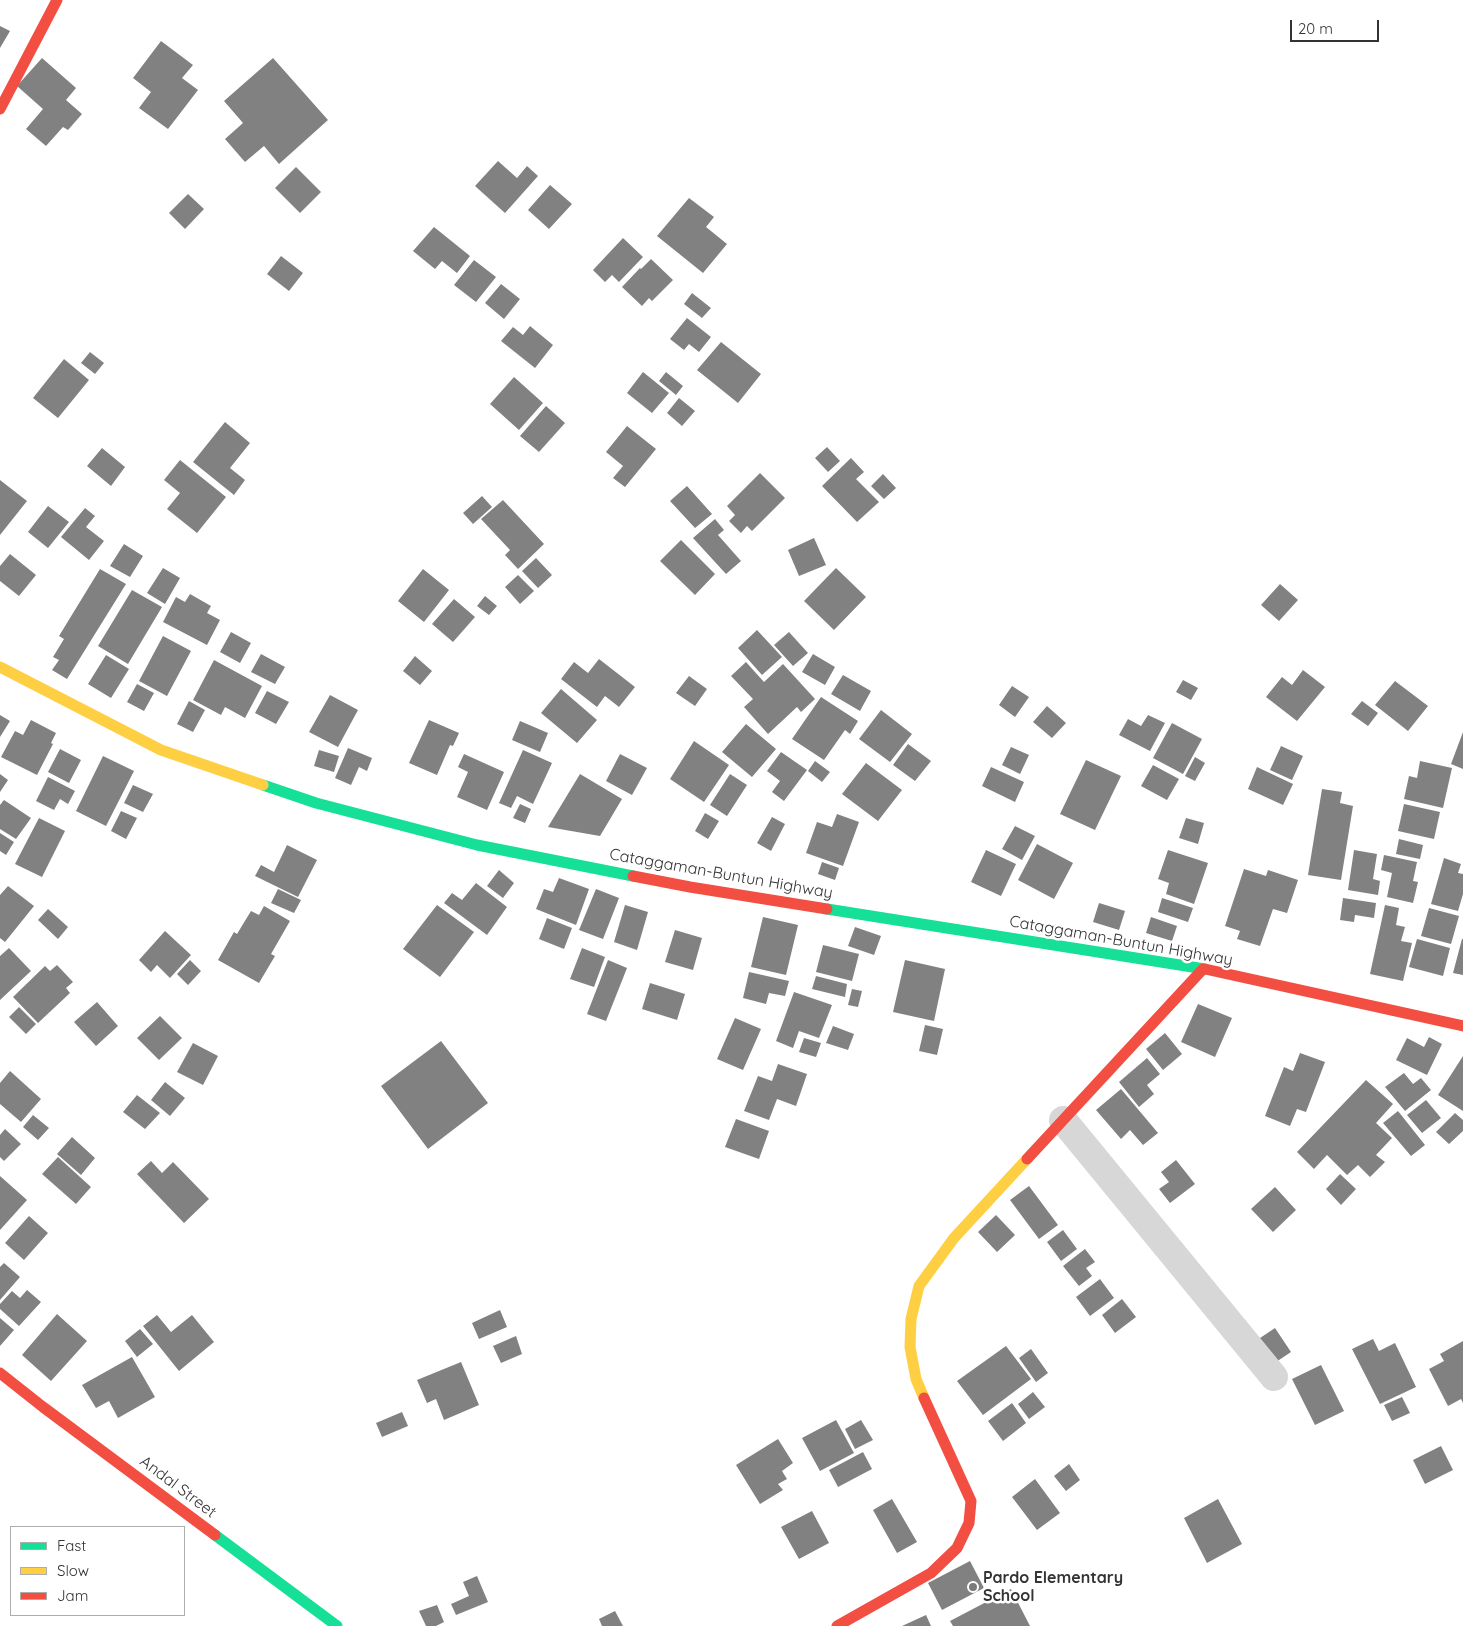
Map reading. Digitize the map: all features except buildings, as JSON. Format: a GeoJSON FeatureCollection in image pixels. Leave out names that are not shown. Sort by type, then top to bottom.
{"type":"FeatureCollection","features":[{"type":"Feature","properties":{"kind":"street"},"geometry":{"type":"LineString","coordinates":[[0,109],[57,0]]}},
{"type":"Feature","properties":{"kind":"street","name":"Cataggaman-Buntun Highway"},"geometry":{"type":"LineString","coordinates":[[0,667],[161,750],[316,803],[467,842],[690,887],[1203,969],[1463,1026]]}},
{"type":"Feature","properties":{"kind":"street"},"geometry":{"type":"LineString","coordinates":[[837,1626],[931,1573],[958,1548],[969,1523],[970,1501],[916,1379],[910,1347],[911,1319],[919,1286],[954,1238],[1203,969]]}},
{"type":"Feature","properties":{"kind":"street"},"geometry":{"type":"LineString","coordinates":[[1063,1120],[1274,1377]]}},
{"type":"Feature","properties":{"kind":"street","name":"Andal Street"},"geometry":{"type":"LineString","coordinates":[[0,1373],[337,1626]]}},
{"type":"Feature","properties":{"kind":"traffic: fast"},"geometry":{"type":"LineString","coordinates":[[263,785],[316,803],[477,845],[633,876]]}},
{"type":"Feature","properties":{"kind":"traffic: fast"},"geometry":{"type":"LineString","coordinates":[[827,909],[1205,969]]}},
{"type":"Feature","properties":{"kind":"traffic: fast"},"geometry":{"type":"LineString","coordinates":[[215,1535],[337,1626]]}},
{"type":"Feature","properties":{"kind":"traffic: slow"},"geometry":{"type":"LineString","coordinates":[[0,667],[161,750],[263,785]]}},
{"type":"Feature","properties":{"kind":"traffic: slow"},"geometry":{"type":"LineString","coordinates":[[924,1398],[916,1379],[910,1347],[911,1319],[919,1286],[954,1238],[1027,1159]]}},
{"type":"Feature","properties":{"kind":"traffic: jam"},"geometry":{"type":"LineString","coordinates":[[0,109],[57,0]]}},
{"type":"Feature","properties":{"kind":"traffic: jam"},"geometry":{"type":"LineString","coordinates":[[633,876],[827,909]]}},
{"type":"Feature","properties":{"kind":"traffic: jam"},"geometry":{"type":"LineString","coordinates":[[1027,1159],[1203,969]]}},
{"type":"Feature","properties":{"kind":"traffic: jam"},"geometry":{"type":"LineString","coordinates":[[1205,969],[1463,1026]]}},
{"type":"Feature","properties":{"kind":"traffic: jam"},"geometry":{"type":"LineString","coordinates":[[0,1373],[215,1535]]}},
{"type":"Feature","properties":{"kind":"traffic: jam"},"geometry":{"type":"LineString","coordinates":[[837,1626],[931,1573],[957,1548],[969,1523],[971,1501],[924,1398]]}},
{"type":"Feature","properties":{"kind":"place","name":"Pardo Elementary School"},"geometry":{"type":"Point","coordinates":[973,1587]}}]}
